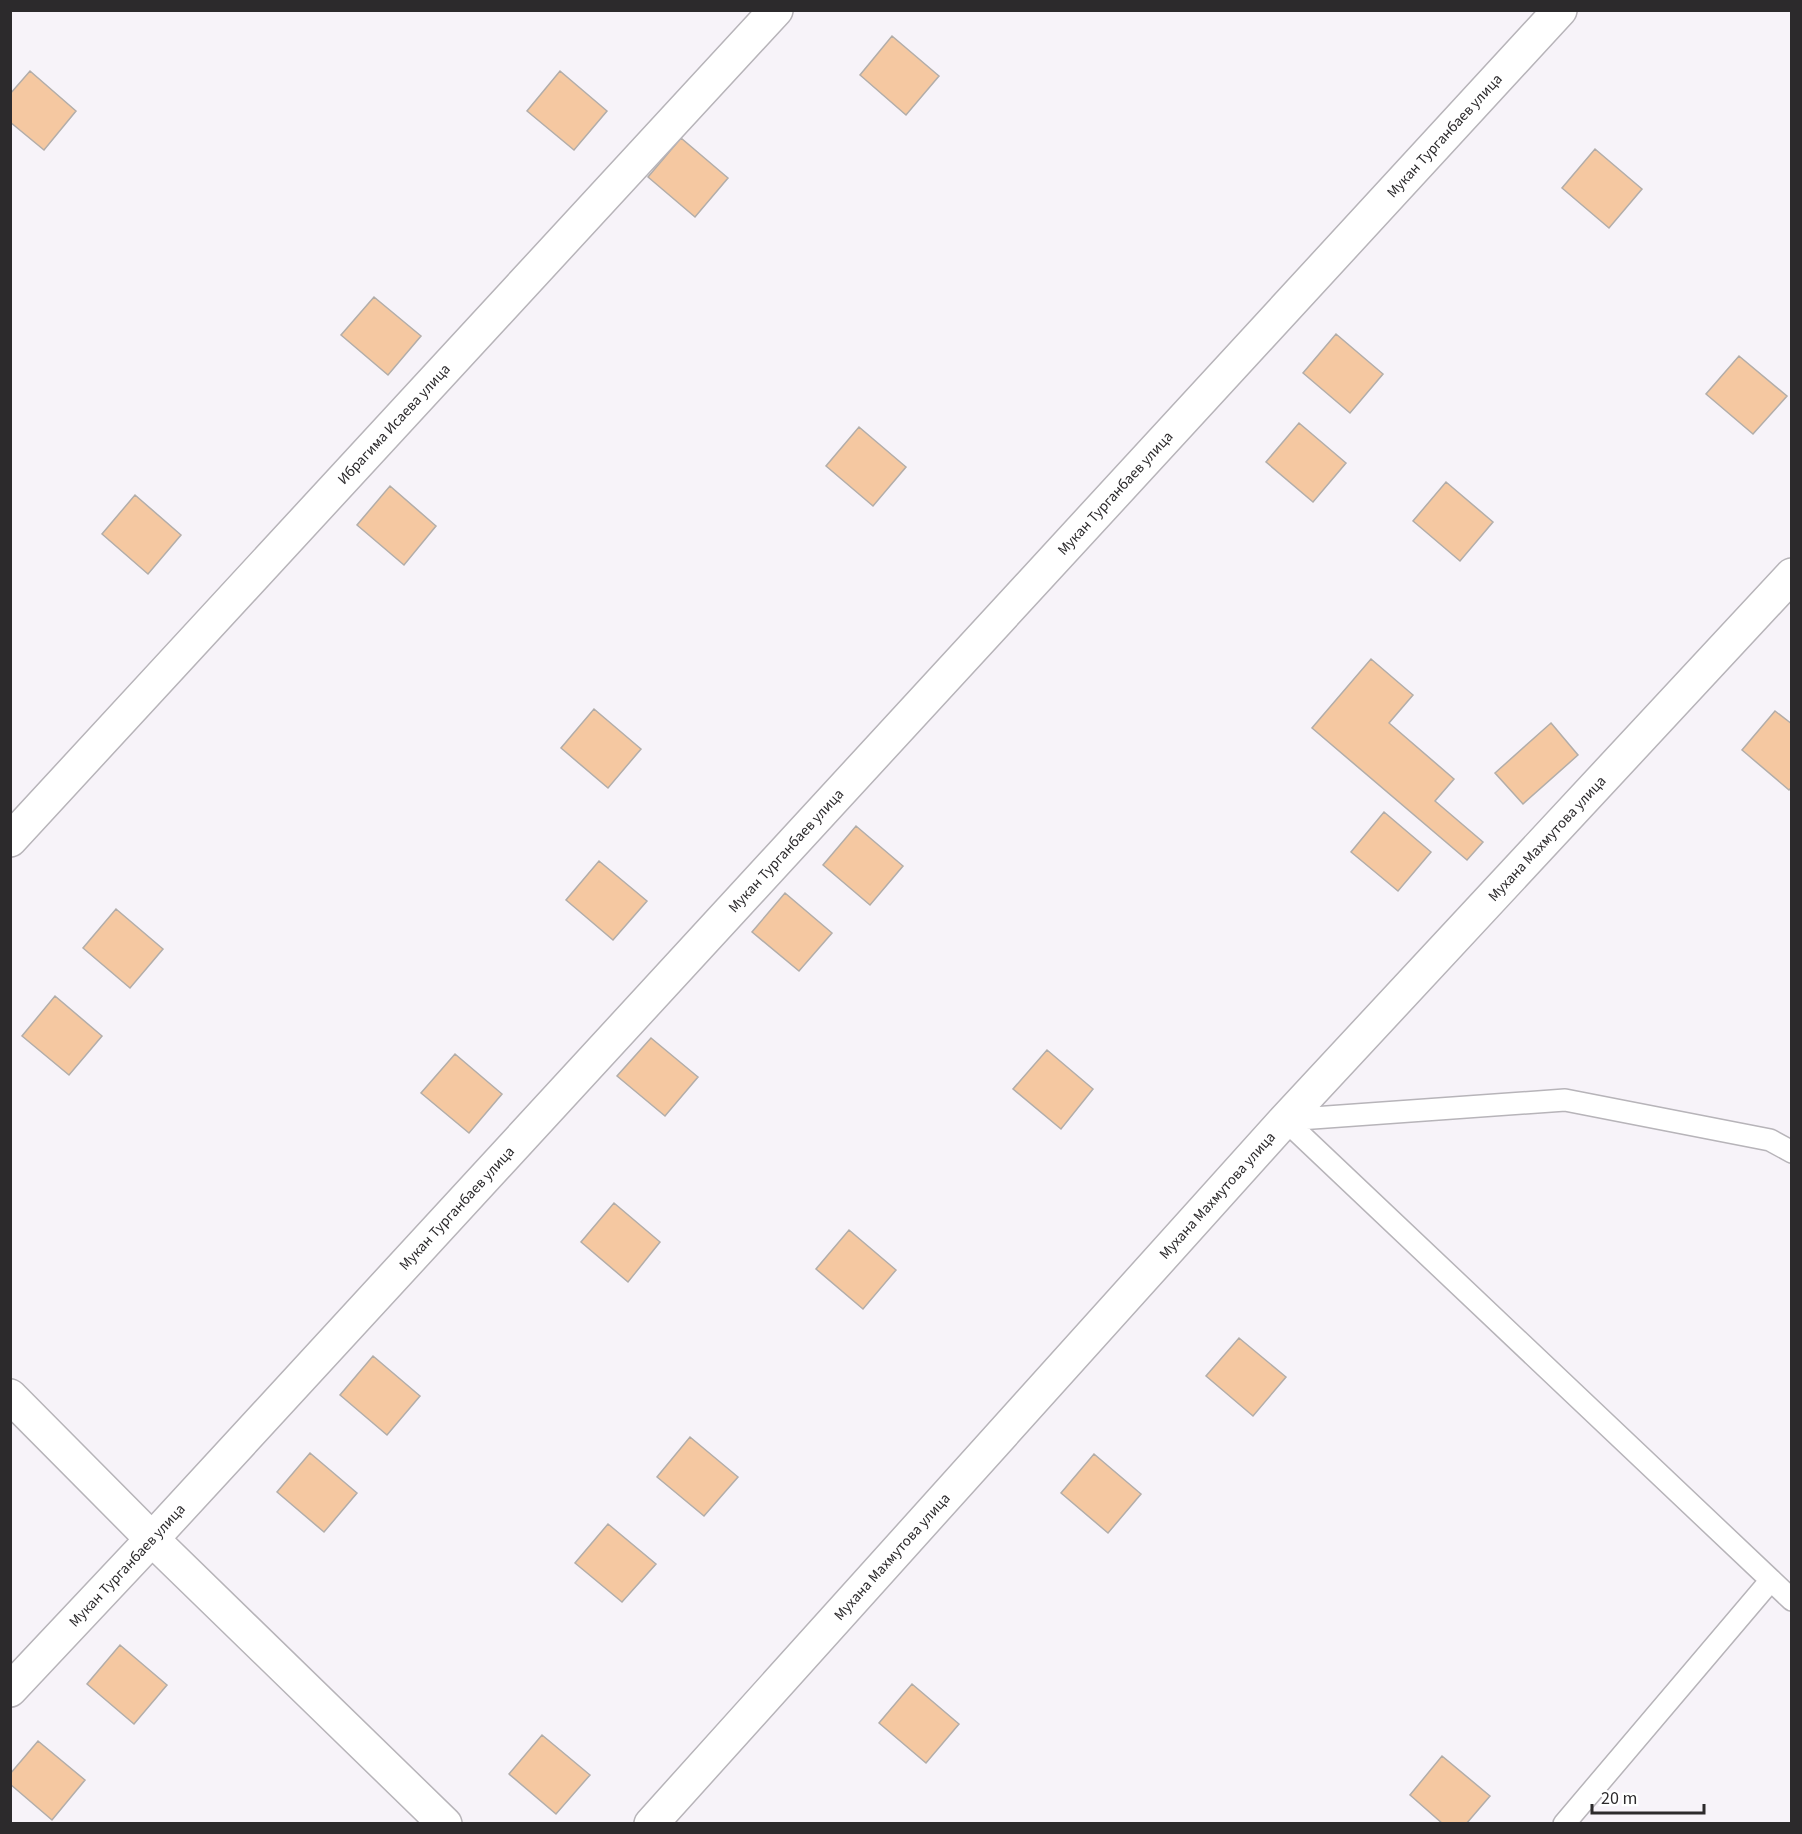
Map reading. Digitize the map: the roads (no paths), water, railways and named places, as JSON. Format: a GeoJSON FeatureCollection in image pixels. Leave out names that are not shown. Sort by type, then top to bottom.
{"type":"FeatureCollection","features":[{"type":"Feature","properties":{"kind":"street","name":"Ибрагима Исаева улица"},"geometry":{"type":"LineString","coordinates":[[10,840],[776,10]]}},
{"type":"Feature","properties":{"kind":"street","name":"Мукан Турганбаев улица"},"geometry":{"type":"LineString","coordinates":[[10,1690],[152,1539],[1560,10]]}},
{"type":"Feature","properties":{"kind":"street","name":"Мухана Махмутова улица"},"geometry":{"type":"LineString","coordinates":[[651,1824],[1285,1120],[1791,575]]}},
{"type":"Feature","properties":{"kind":"street"},"geometry":{"type":"LineString","coordinates":[[10,1396],[152,1539],[445,1824]]}},
{"type":"Feature","properties":{"kind":"lane"},"geometry":{"type":"LineString","coordinates":[[1285,1120],[1565,1100],[1770,1140],[1791,1152]]}},
{"type":"Feature","properties":{"kind":"lane"},"geometry":{"type":"LineString","coordinates":[[1285,1120],[1791,1600]]}},
{"type":"Feature","properties":{"kind":"lane"},"geometry":{"type":"LineString","coordinates":[[1564,1824],[1771,1580]]}}]}
